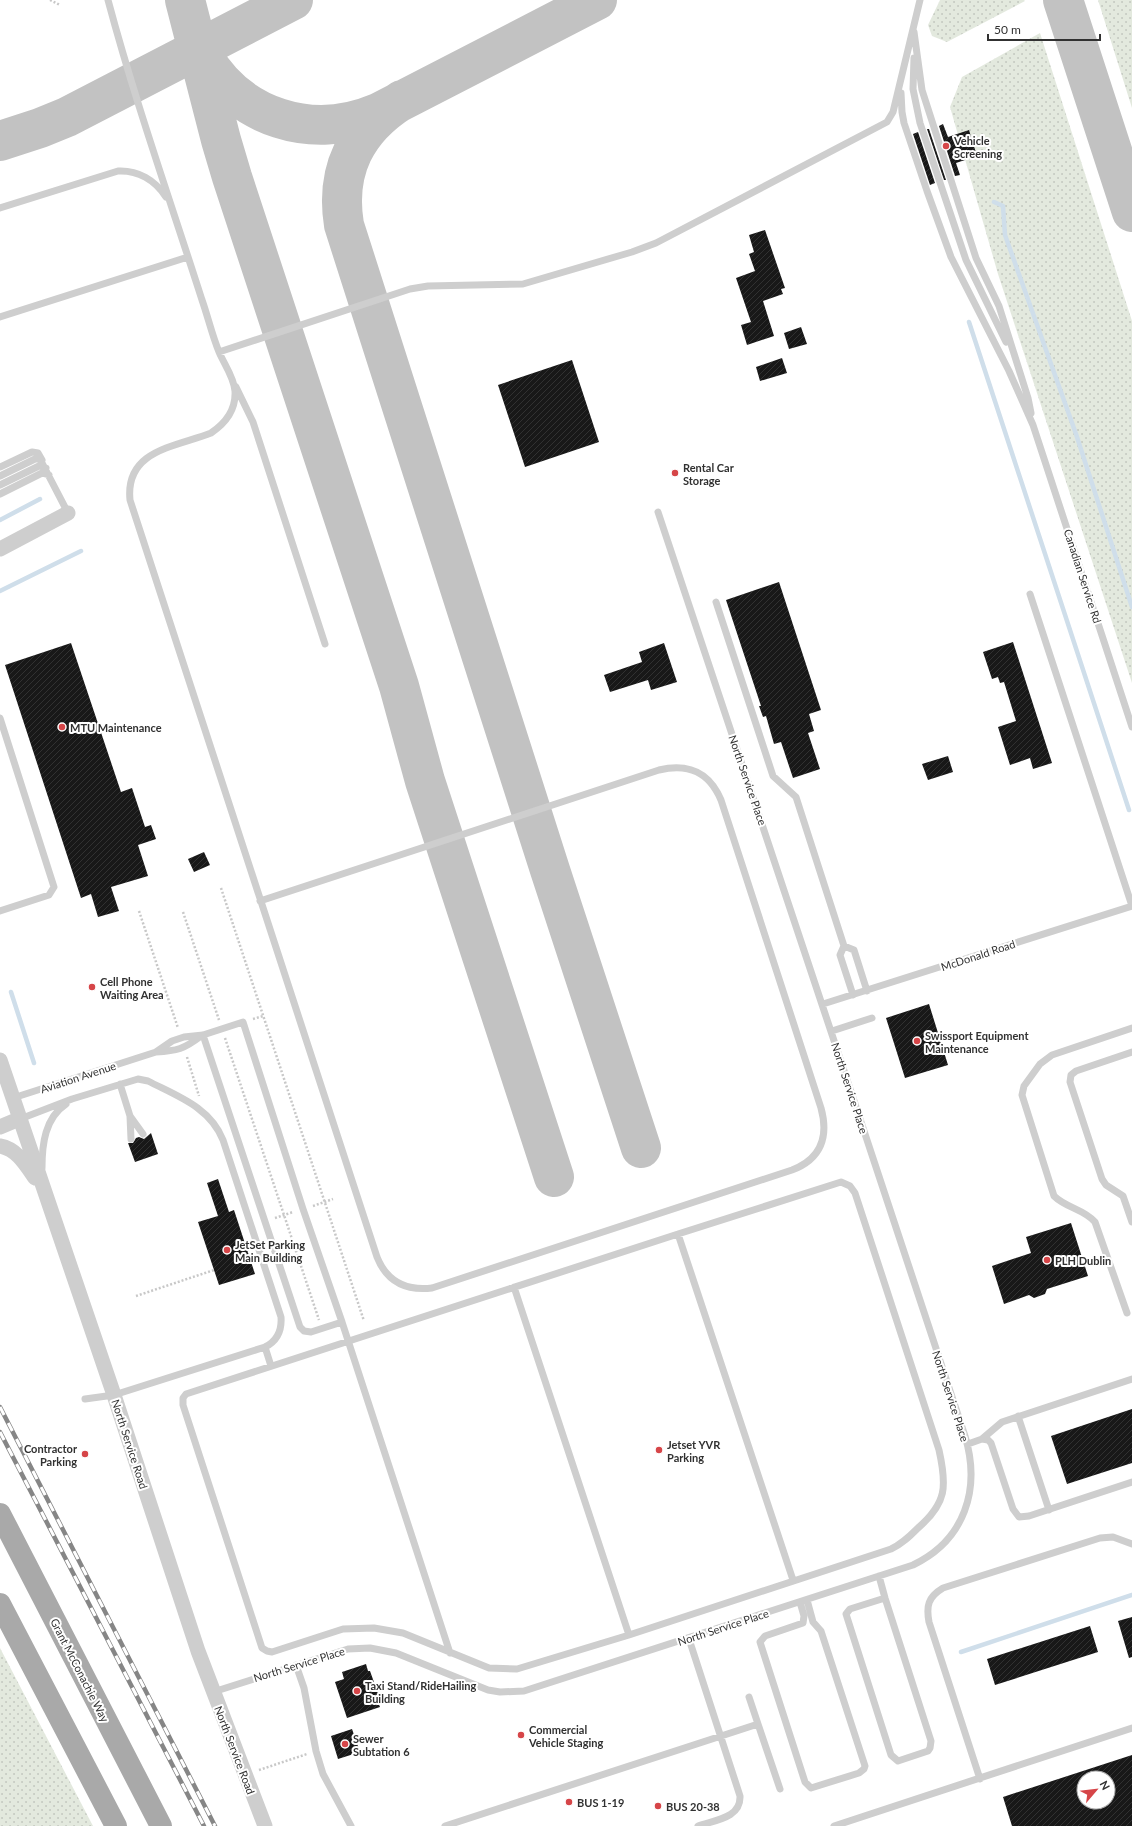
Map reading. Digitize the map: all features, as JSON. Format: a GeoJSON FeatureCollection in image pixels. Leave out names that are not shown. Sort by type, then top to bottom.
{"type":"FeatureCollection","features":[{"type":"Feature","properties":{"kind":"main road","name":"Grant McConachie Way"},"geometry":{"type":"LineString","coordinates":[[0,1514],[161,1826]]}},
{"type":"Feature","properties":{"kind":"main road"},"geometry":{"type":"LineString","coordinates":[[0,1604],[116,1826]]}},
{"type":"Feature","properties":{"kind":"street"},"geometry":{"type":"LineString","coordinates":[[0,549],[68,513]]}},
{"type":"Feature","properties":{"kind":"street","name":"North Service Road"},"geometry":{"type":"LineString","coordinates":[[0,1060],[6,1101],[19,1119],[114,1395],[212,1692],[265,1826]]}},
{"type":"Feature","properties":{"kind":"street","name":"Aviation Avenue"},"geometry":{"type":"LineString","coordinates":[[0,1127],[19,1119]]}},
{"type":"Feature","properties":{"kind":"street"},"geometry":{"type":"LineString","coordinates":[[0,1146],[9,1149],[17,1155],[42,1186]]}},
{"type":"Feature","properties":{"kind":"lane"},"geometry":{"type":"LineString","coordinates":[[108,0],[130,79],[219,352],[253,422],[326,644]]}},
{"type":"Feature","properties":{"kind":"lane"},"geometry":{"type":"LineString","coordinates":[[219,352],[410,289],[428,286],[523,284],[645,248],[882,126],[887,122],[893,112],[920,0]]}},
{"type":"Feature","properties":{"kind":"lane"},"geometry":{"type":"LineString","coordinates":[[914,22],[922,90],[976,258],[999,306],[1028,398],[1033,425]]}},
{"type":"Feature","properties":{"kind":"lane"},"geometry":{"type":"LineString","coordinates":[[915,39],[913,89],[920,123],[966,260],[1017,364]]}},
{"type":"Feature","properties":{"kind":"lane"},"geometry":{"type":"LineString","coordinates":[[901,78],[900,100],[904,123],[948,249],[1033,425]]}},
{"type":"Feature","properties":{"kind":"lane"},"geometry":{"type":"LineString","coordinates":[[0,208],[108,173],[128,171],[141,175],[155,184],[166,196],[171,208]]}},
{"type":"Feature","properties":{"kind":"lane"},"geometry":{"type":"LineString","coordinates":[[0,318],[188,257]]}},
{"type":"Feature","properties":{"kind":"lane"},"geometry":{"type":"LineString","coordinates":[[234,384],[235,400],[232,409],[223,424],[211,433],[146,457],[132,476],[129,491],[132,510],[377,1257],[386,1273],[399,1284],[408,1288],[432,1288],[792,1170],[807,1163],[822,1144],[824,1126],[821,1108],[721,800],[713,785],[694,771],[675,767],[659,770],[260,900]]}},
{"type":"Feature","properties":{"kind":"lane","name":"Canadian Service Rd"},"geometry":{"type":"LineString","coordinates":[[1033,425],[1132,727]]}},
{"type":"Feature","properties":{"kind":"lane"},"geometry":{"type":"LineString","coordinates":[[0,467],[32,452],[38,453],[68,513]]}},
{"type":"Feature","properties":{"kind":"lane"},"geometry":{"type":"LineString","coordinates":[[0,476],[35,459],[42,460]]}},
{"type":"Feature","properties":{"kind":"lane"},"geometry":{"type":"LineString","coordinates":[[0,485],[39,466],[46,468]]}},
{"type":"Feature","properties":{"kind":"lane"},"geometry":{"type":"LineString","coordinates":[[0,494],[42,473],[49,475]]}},
{"type":"Feature","properties":{"kind":"lane","name":"North Service Place"},"geometry":{"type":"LineString","coordinates":[[212,1692],[296,1665],[359,1648],[383,1650],[488,1690],[514,1692],[535,1688],[913,1565],[924,1560],[944,1544],[959,1522],[970,1496],[972,1468],[968,1444],[832,1031],[658,512]]}},
{"type":"Feature","properties":{"kind":"lane"},"geometry":{"type":"LineString","coordinates":[[1030,594],[1132,906]]}},
{"type":"Feature","properties":{"kind":"lane"},"geometry":{"type":"LineString","coordinates":[[716,602],[773,776],[796,797],[844,946],[840,955],[853,995]]}},
{"type":"Feature","properties":{"kind":"lane"},"geometry":{"type":"LineString","coordinates":[[0,718],[54,887],[48,895],[0,911]]}},
{"type":"Feature","properties":{"kind":"lane","name":"McDonald Road"},"geometry":{"type":"LineString","coordinates":[[823,1004],[1132,906]]}},
{"type":"Feature","properties":{"kind":"lane"},"geometry":{"type":"LineString","coordinates":[[844,946],[854,950],[867,991]]}},
{"type":"Feature","properties":{"kind":"lane"},"geometry":{"type":"LineString","coordinates":[[832,1031],[872,1018]]}},
{"type":"Feature","properties":{"kind":"lane","name":"Aviation Avenue"},"geometry":{"type":"LineString","coordinates":[[6,1101],[156,1052],[175,1051],[187,1047],[203,1035],[243,1022],[303,1209],[342,1322]]}},
{"type":"Feature","properties":{"kind":"lane"},"geometry":{"type":"LineString","coordinates":[[1127,1313],[1095,1222],[1085,1213],[1062,1203],[1054,1196],[1022,1094],[1024,1086],[1040,1064],[1052,1054],[1132,1028]]}},
{"type":"Feature","properties":{"kind":"lane"},"geometry":{"type":"LineString","coordinates":[[203,1035],[300,1327],[304,1331],[311,1332],[342,1322],[450,1653]]}},
{"type":"Feature","properties":{"kind":"lane"},"geometry":{"type":"LineString","coordinates":[[1132,1052],[1076,1071],[1070,1078],[1102,1179],[1106,1185],[1123,1196],[1132,1222]]}},
{"type":"Feature","properties":{"kind":"lane","name":"Aviation Avenue"},"geometry":{"type":"LineString","coordinates":[[19,1119],[72,1099],[138,1078],[148,1081],[202,1110],[219,1130],[281,1316],[280,1333],[265,1347]]}},
{"type":"Feature","properties":{"kind":"lane"},"geometry":{"type":"LineString","coordinates":[[120,1084],[130,1116],[131,1139]]}},
{"type":"Feature","properties":{"kind":"lane"},"geometry":{"type":"LineString","coordinates":[[42,1186],[42,1148],[46,1132],[56,1112],[72,1099]]}},
{"type":"Feature","properties":{"kind":"lane"},"geometry":{"type":"LineString","coordinates":[[130,1116],[143,1134]]}},
{"type":"Feature","properties":{"kind":"lane"},"geometry":{"type":"LineString","coordinates":[[837,1183],[845,1183],[850,1186],[855,1193],[943,1466],[944,1484],[942,1495],[939,1505],[930,1519],[899,1545],[629,1635],[517,1669],[489,1668],[403,1634],[374,1628],[343,1629],[272,1652],[266,1651],[260,1645],[182,1401],[184,1395],[189,1392],[678,1234],[837,1183]]}},
{"type":"Feature","properties":{"kind":"lane"},"geometry":{"type":"LineString","coordinates":[[678,1234],[793,1580]]}},
{"type":"Feature","properties":{"kind":"lane"},"geometry":{"type":"LineString","coordinates":[[514,1287],[629,1635]]}},
{"type":"Feature","properties":{"kind":"lane"},"geometry":{"type":"LineString","coordinates":[[85,1399],[114,1395],[265,1347],[271,1366]]}},
{"type":"Feature","properties":{"kind":"lane"},"geometry":{"type":"LineString","coordinates":[[982,1440],[1002,1422],[1132,1379]]}},
{"type":"Feature","properties":{"kind":"lane"},"geometry":{"type":"LineString","coordinates":[[1018,1416],[1049,1510]]}},
{"type":"Feature","properties":{"kind":"lane"},"geometry":{"type":"LineString","coordinates":[[968,1444],[982,1440],[988,1440],[991,1443],[1015,1513],[1023,1517],[1049,1510],[1132,1482]]}},
{"type":"Feature","properties":{"kind":"lane"},"geometry":{"type":"LineString","coordinates":[[980,1779],[929,1622],[927,1612],[930,1597],[943,1588],[1100,1538],[1113,1537],[1132,1544]]}},
{"type":"Feature","properties":{"kind":"lane"},"geometry":{"type":"LineString","coordinates":[[879,1576],[886,1598],[931,1745],[930,1748],[924,1753],[898,1761],[891,1755],[846,1614],[850,1609],[886,1598]]}},
{"type":"Feature","properties":{"kind":"lane"},"geometry":{"type":"LineString","coordinates":[[803,1601],[813,1622],[821,1631],[865,1766],[859,1774],[811,1788],[805,1782],[760,1642],[765,1636],[803,1623],[803,1601]]}},
{"type":"Feature","properties":{"kind":"lane"},"geometry":{"type":"LineString","coordinates":[[689,1638],[740,1796],[739,1806],[735,1813],[698,1826]]}},
{"type":"Feature","properties":{"kind":"lane"},"geometry":{"type":"LineString","coordinates":[[296,1665],[304,1688],[316,1751],[325,1778],[352,1826]]}},
{"type":"Feature","properties":{"kind":"lane"},"geometry":{"type":"LineString","coordinates":[[749,1697],[780,1789]]}},
{"type":"Feature","properties":{"kind":"lane"},"geometry":{"type":"LineString","coordinates":[[445,1826],[758,1724]]}},
{"type":"Feature","properties":{"kind":"lane"},"geometry":{"type":"LineString","coordinates":[[834,1826],[1132,1728]]}},
{"type":"Feature","properties":{"kind":"path"},"geometry":{"type":"LineString","coordinates":[[50,0],[60,5]]}},
{"type":"Feature","properties":{"kind":"path"},"geometry":{"type":"LineString","coordinates":[[221,888],[364,1321]]}},
{"type":"Feature","properties":{"kind":"path"},"geometry":{"type":"LineString","coordinates":[[139,911],[180,1034]]}},
{"type":"Feature","properties":{"kind":"path"},"geometry":{"type":"LineString","coordinates":[[183,912],[220,1022]]}},
{"type":"Feature","properties":{"kind":"path"},"geometry":{"type":"LineString","coordinates":[[225,1037],[320,1323]]}},
{"type":"Feature","properties":{"kind":"path"},"geometry":{"type":"LineString","coordinates":[[185,1052],[200,1097]]}},
{"type":"Feature","properties":{"kind":"path"},"geometry":{"type":"LineString","coordinates":[[311,1206],[333,1199]]}},
{"type":"Feature","properties":{"kind":"path"},"geometry":{"type":"LineString","coordinates":[[271,1220],[299,1210]]}},
{"type":"Feature","properties":{"kind":"path"},"geometry":{"type":"LineString","coordinates":[[136,1296],[214,1270]]}},
{"type":"Feature","properties":{"kind":"path"},"geometry":{"type":"LineString","coordinates":[[245,1775],[316,1751]]}},
{"type":"Feature","properties":{"kind":"shaded area"},"geometry":{"type":"Polygon","coordinates":[[[940,0],[1025,1],[947,42],[932,36],[928,25],[940,0]]]}},
{"type":"Feature","properties":{"kind":"shaded area"},"geometry":{"type":"Polygon","coordinates":[[[1098,0],[1132,0],[1132,108],[1098,0]]]}},
{"type":"Feature","properties":{"kind":"shaded area"},"geometry":{"type":"Polygon","coordinates":[[[1040,33],[1132,321],[1132,683],[998,274],[950,107],[962,77],[1040,33]]]}},
{"type":"Feature","properties":{"kind":"shaded area"},"geometry":{"type":"Polygon","coordinates":[[[0,1648],[93,1826],[0,1826],[0,1648]]]}},
{"type":"Feature","properties":{"kind":"building"},"geometry":{"type":"Polygon","coordinates":[[[943,124],[948,137],[969,130],[977,156],[956,163],[960,175],[955,176],[939,126],[943,124]]]}},
{"type":"Feature","properties":{"kind":"building"},"geometry":{"type":"Polygon","coordinates":[[[927,129],[929,129],[946,180],[944,180],[927,129]]]}},
{"type":"Feature","properties":{"kind":"building"},"geometry":{"type":"Polygon","coordinates":[[[918,132],[935,183],[930,185],[913,134],[918,132]]]}},
{"type":"Feature","properties":{"kind":"building"},"geometry":{"type":"Polygon","coordinates":[[[765,230],[785,288],[781,289],[783,294],[763,301],[774,336],[747,345],[741,325],[751,322],[736,278],[755,271],[749,254],[754,252],[749,235],[765,230]]]}},
{"type":"Feature","properties":{"kind":"building"},"geometry":{"type":"Polygon","coordinates":[[[801,327],[807,344],[789,349],[784,333],[801,327]]]}},
{"type":"Feature","properties":{"kind":"building"},"geometry":{"type":"Polygon","coordinates":[[[782,358],[787,373],[760,381],[756,367],[782,358]]]}},
{"type":"Feature","properties":{"kind":"building"},"geometry":{"type":"Polygon","coordinates":[[[572,360],[599,442],[525,467],[498,385],[572,360]]]}},
{"type":"Feature","properties":{"kind":"building"},"geometry":{"type":"Polygon","coordinates":[[[779,582],[821,710],[809,714],[814,731],[808,733],[820,769],[793,778],[781,742],[774,744],[766,716],[763,717],[759,706],[761,706],[726,600],[779,582]]]}},
{"type":"Feature","properties":{"kind":"building"},"geometry":{"type":"Polygon","coordinates":[[[1013,642],[1052,763],[1033,769],[1030,758],[1010,765],[998,727],[1016,721],[1004,682],[1000,683],[998,677],[992,679],[983,652],[1013,642]]]}},
{"type":"Feature","properties":{"kind":"building","name":"MTU Maintenance"},"geometry":{"type":"Polygon","coordinates":[[[71,643],[121,792],[132,788],[145,827],[151,825],[156,839],[138,845],[148,876],[111,887],[119,911],[98,917],[91,894],[81,898],[5,665],[71,643]]]}},
{"type":"Feature","properties":{"kind":"building"},"geometry":{"type":"Polygon","coordinates":[[[664,643],[677,682],[651,690],[648,680],[610,692],[604,675],[642,662],[639,652],[664,643]]]}},
{"type":"Feature","properties":{"kind":"building"},"geometry":{"type":"Polygon","coordinates":[[[948,756],[953,772],[928,780],[922,764],[948,756]]]}},
{"type":"Feature","properties":{"kind":"building"},"geometry":{"type":"Polygon","coordinates":[[[204,852],[210,865],[194,872],[188,859],[204,852]]]}},
{"type":"Feature","properties":{"kind":"building","name":"Swissport Equipment Maintenance"},"geometry":{"type":"Polygon","coordinates":[[[929,1004],[948,1065],[905,1078],[886,1018],[929,1004]]]}},
{"type":"Feature","properties":{"kind":"building"},"geometry":{"type":"Polygon","coordinates":[[[151,1133],[158,1154],[135,1162],[128,1143],[133,1143],[136,1138],[139,1137],[144,1139],[151,1133]]]}},
{"type":"Feature","properties":{"kind":"building","name":"JetSet Parking Main Building"},"geometry":{"type":"Polygon","coordinates":[[[218,1179],[229,1212],[234,1210],[255,1274],[219,1285],[198,1222],[218,1216],[207,1183],[218,1179]]]}},
{"type":"Feature","properties":{"kind":"building","name":"PLH Dublin"},"geometry":{"type":"Polygon","coordinates":[[[1071,1223],[1088,1276],[1047,1289],[1045,1294],[1034,1298],[1029,1295],[1004,1304],[992,1266],[1031,1253],[1026,1237],[1071,1223]]]}},
{"type":"Feature","properties":{"kind":"building"},"geometry":{"type":"Polygon","coordinates":[[[1132,1409],[1132,1463],[1067,1484],[1051,1436],[1132,1409]]]}},
{"type":"Feature","properties":{"kind":"building"},"geometry":{"type":"Polygon","coordinates":[[[1132,1617],[1132,1657],[1129,1658],[1118,1621],[1132,1617]]]}},
{"type":"Feature","properties":{"kind":"building"},"geometry":{"type":"Polygon","coordinates":[[[1090,1626],[1098,1652],[995,1685],[987,1659],[1090,1626]]]}},
{"type":"Feature","properties":{"kind":"building","name":"Taxi Stand/RideHailing Building"},"geometry":{"type":"Polygon","coordinates":[[[366,1664],[380,1699],[377,1700],[380,1707],[347,1718],[335,1682],[344,1679],[342,1672],[366,1664]]]}},
{"type":"Feature","properties":{"kind":"building","name":"Sewer Subtation 6"},"geometry":{"type":"Polygon","coordinates":[[[352,1729],[360,1752],[338,1759],[331,1736],[352,1729]]]}},
{"type":"Feature","properties":{"kind":"building"},"geometry":{"type":"Polygon","coordinates":[[[1132,1755],[1132,1826],[1012,1826],[1003,1797],[1076,1773],[1076,1810],[1116,1810],[1116,1770],[1086,1770],[1132,1755]]]}},
{"type":"Feature","properties":{"kind":"waterway"},"geometry":{"type":"LineString","coordinates":[[994,202],[1003,206],[1005,235],[1076,434],[1132,607]]}},
{"type":"Feature","properties":{"kind":"waterway"},"geometry":{"type":"LineString","coordinates":[[969,322],[1129,810]]}},
{"type":"Feature","properties":{"kind":"waterway"},"geometry":{"type":"LineString","coordinates":[[0,520],[40,499]]}},
{"type":"Feature","properties":{"kind":"waterway"},"geometry":{"type":"LineString","coordinates":[[0,591],[81,551]]}},
{"type":"Feature","properties":{"kind":"waterway"},"geometry":{"type":"LineString","coordinates":[[11,992],[34,1063]]}},
{"type":"Feature","properties":{"kind":"waterway"},"geometry":{"type":"LineString","coordinates":[[961,1652],[1132,1595]]}},
{"type":"Feature","properties":{"kind":"taxiway"},"geometry":{"type":"LineString","coordinates":[[185,0],[232,177],[399,686],[425,781],[554,1177]]}},
{"type":"Feature","properties":{"kind":"taxiway"},"geometry":{"type":"LineString","coordinates":[[0,141],[40,128],[67,117],[293,0]]}},
{"type":"Feature","properties":{"kind":"taxiway"},"geometry":{"type":"LineString","coordinates":[[203,56],[218,77],[236,95],[257,109],[279,118],[303,124],[328,125],[353,121],[378,113],[597,0]]}},
{"type":"Feature","properties":{"kind":"taxiway"},"geometry":{"type":"LineString","coordinates":[[1063,0],[1132,212]]}},
{"type":"Feature","properties":{"kind":"taxiway"},"geometry":{"type":"LineString","coordinates":[[402,100],[386,111],[372,124],[352,153],[346,169],[343,186],[342,205],[344,225],[550,870],[641,1148]]}},
{"type":"Feature","properties":{"kind":"railway"},"geometry":{"type":"LineString","coordinates":[[0,1407],[215,1826]]}},
{"type":"Feature","properties":{"kind":"railway"},"geometry":{"type":"LineString","coordinates":[[0,1432],[204,1826]]}},
{"type":"Feature","properties":{"kind":"place","name":"Vehicle Screening"},"geometry":{"type":"Point","coordinates":[946,146]}},
{"type":"Feature","properties":{"kind":"place","name":"Rental Car Storage"},"geometry":{"type":"Point","coordinates":[675,473]}},
{"type":"Feature","properties":{"kind":"place","name":"MTU Maintenance"},"geometry":{"type":"Point","coordinates":[62,727]}},
{"type":"Feature","properties":{"kind":"place","name":"Cell Phone Waiting Area"},"geometry":{"type":"Point","coordinates":[92,987]}},
{"type":"Feature","properties":{"kind":"place","name":"Swissport Equipment Maintenance"},"geometry":{"type":"Point","coordinates":[917,1041]}},
{"type":"Feature","properties":{"kind":"place","name":"JetSet Parking Main Building"},"geometry":{"type":"Point","coordinates":[227,1250]}},
{"type":"Feature","properties":{"kind":"place","name":"PLH Dublin"},"geometry":{"type":"Point","coordinates":[1047,1260]}},
{"type":"Feature","properties":{"kind":"place","name":"Jetset YVR Parking"},"geometry":{"type":"Point","coordinates":[659,1450]}},
{"type":"Feature","properties":{"kind":"place","name":"Contractor Parking"},"geometry":{"type":"Point","coordinates":[85,1454]}},
{"type":"Feature","properties":{"kind":"place","name":"Taxi Stand/RideHailing Building"},"geometry":{"type":"Point","coordinates":[357,1691]}},
{"type":"Feature","properties":{"kind":"place","name":"Commercial Vehicle Staging"},"geometry":{"type":"Point","coordinates":[521,1735]}},
{"type":"Feature","properties":{"kind":"place","name":"Sewer Subtation 6"},"geometry":{"type":"Point","coordinates":[345,1744]}},
{"type":"Feature","properties":{"kind":"place","name":"BUS 1-19"},"geometry":{"type":"Point","coordinates":[569,1802]}},
{"type":"Feature","properties":{"kind":"place","name":"BUS 20-38"},"geometry":{"type":"Point","coordinates":[658,1806]}}]}
